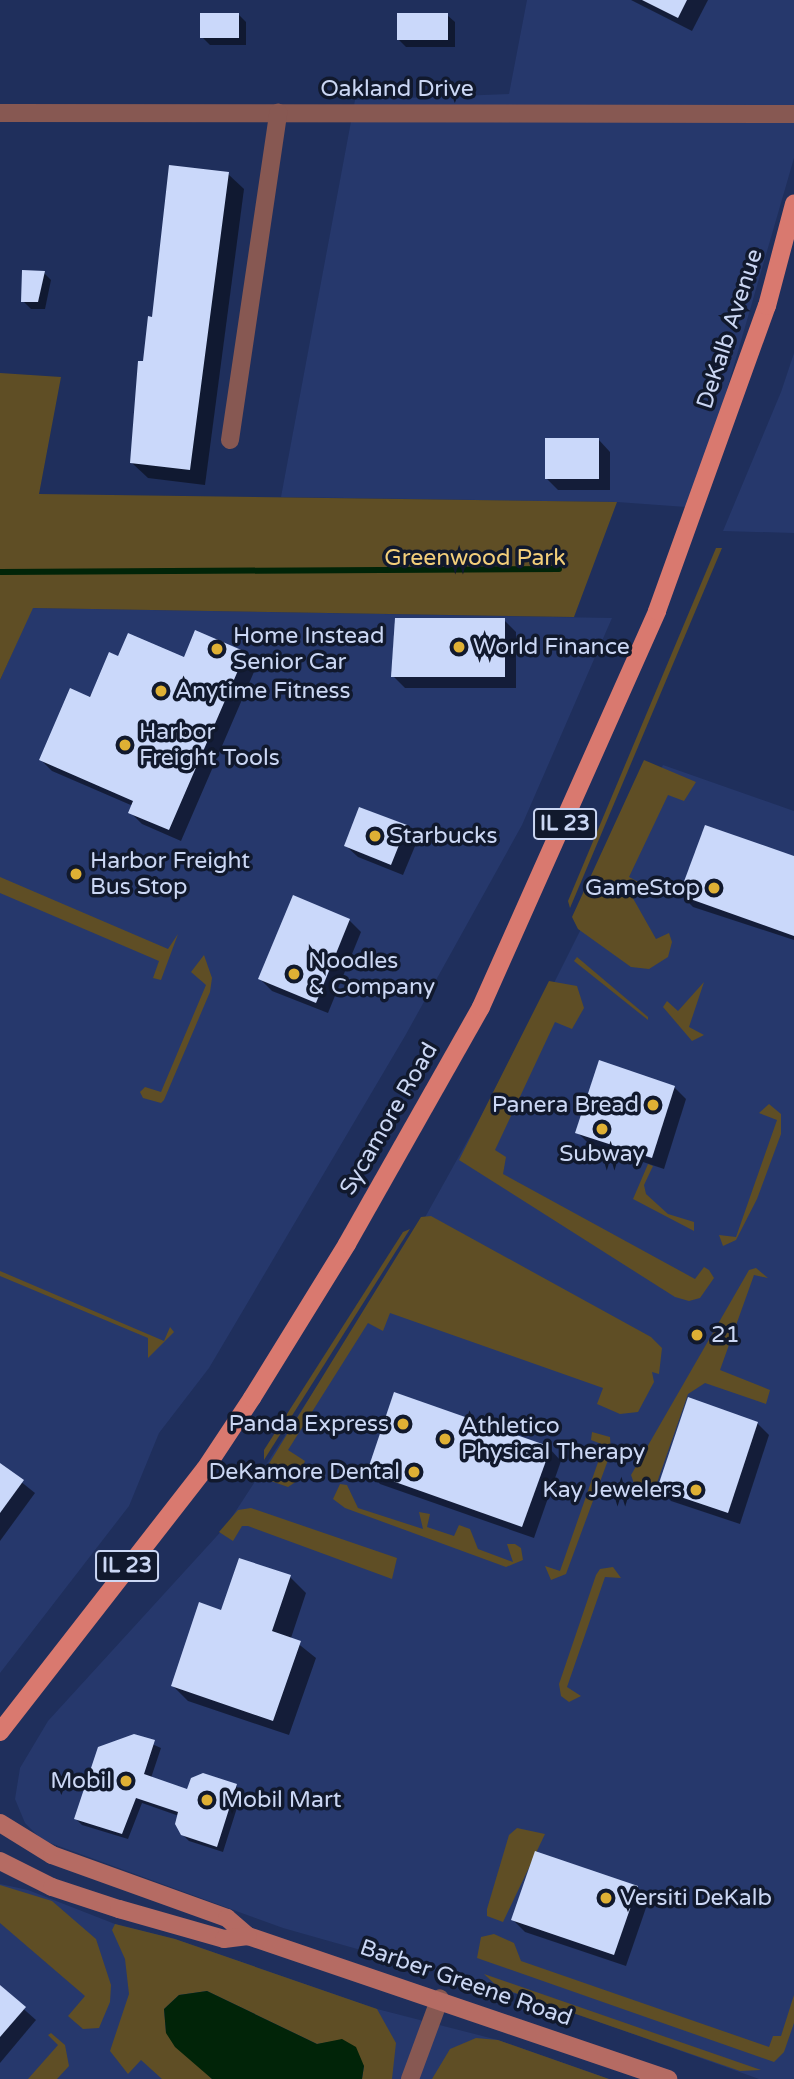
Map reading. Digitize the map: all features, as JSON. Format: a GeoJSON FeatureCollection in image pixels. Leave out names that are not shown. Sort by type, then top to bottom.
{"type":"FeatureCollection","features":[{"type":"Feature","properties":{"kind":"main road","name":"DeKalb Avenue"},"geometry":{"type":"LineString","coordinates":[[711,468],[767,306],[794,204]]}},
{"type":"Feature","properties":{"kind":"main road","name":"Sycamore Road"},"geometry":{"type":"LineString","coordinates":[[0,1732],[205,1469],[252,1398],[475,1018],[604,738],[711,468]]}},
{"type":"Feature","properties":{"kind":"main road","name":"Barber Greene Road"},"geometry":{"type":"LineString","coordinates":[[0,1823],[52,1855],[227,1918],[248,1936],[440,1998],[668,2079]]}},
{"type":"Feature","properties":{"kind":"main road","name":"Barber Greene Road"},"geometry":{"type":"LineString","coordinates":[[4,1863],[52,1887],[119,1909],[224,1939],[248,1936]]}},
{"type":"Feature","properties":{"kind":"street","name":"Oakland Drive"},"geometry":{"type":"LineString","coordinates":[[0,113],[794,114]]}},
{"type":"Feature","properties":{"kind":"street"},"geometry":{"type":"LineString","coordinates":[[230,440],[278,113]]}},
{"type":"Feature","properties":{"kind":"street"},"geometry":{"type":"LineString","coordinates":[[410,2079],[440,1998]]}},
{"type":"Feature","properties":{"kind":"shaded area"},"geometry":{"type":"Polygon","coordinates":[[[527,0],[794,0],[794,158],[721,410],[686,507],[617,502],[281,497],[355,100],[509,94],[527,0]]]}},
{"type":"Feature","properties":{"kind":"shaded area"},"geometry":{"type":"Polygon","coordinates":[[[794,353],[794,533],[723,531],[781,392],[794,353]]]}},
{"type":"Feature","properties":{"kind":"shaded area"},"geometry":{"type":"Polygon","coordinates":[[[32,608],[612,618],[522,825],[405,1036],[209,1368],[159,1433],[129,1506],[0,1673],[0,680],[32,608]]]}},
{"type":"Feature","properties":{"kind":"shaded area"},"geometry":{"type":"Polygon","coordinates":[[[663,765],[794,811],[794,2079],[759,2079],[541,2001],[283,1928],[42,1840],[25,1823],[15,1799],[20,1768],[48,1721],[226,1526],[413,1239],[545,1001],[663,765]]]}},
{"type":"Feature","properties":{"kind":"shaded area"},"geometry":{"type":"Polygon","coordinates":[[[0,1884],[28,1890],[115,1924],[175,1939],[377,2009],[498,2040],[609,2079],[0,2079],[0,1884]]]}},
{"type":"Feature","properties":{"kind":"shaded area"},"geometry":{"type":"Polygon","coordinates":[[[207,1991],[317,2044],[342,2039],[356,2047],[364,2066],[362,2079],[212,2079],[175,2047],[166,2033],[164,2009],[179,1995],[207,1991]]]}},
{"type":"Feature","properties":{"kind":"green space","name":"Greenwood Park"},"geometry":{"type":"Polygon","coordinates":[[[0,373],[61,377],[39,494],[617,502],[574,617],[33,608],[0,680],[0,373]]]}},
{"type":"Feature","properties":{"kind":"green space"},"geometry":{"type":"Polygon","coordinates":[[[716,548],[722,548],[570,908],[568,901],[716,548]]]}},
{"type":"Feature","properties":{"kind":"green space"},"geometry":{"type":"Polygon","coordinates":[[[644,760],[696,782],[684,801],[668,795],[629,877],[642,884],[630,893],[656,939],[669,933],[672,942],[668,957],[649,969],[631,967],[578,929],[572,917],[644,760]]]}},
{"type":"Feature","properties":{"kind":"green space"},"geometry":{"type":"Polygon","coordinates":[[[0,877],[168,949],[178,934],[161,980],[153,978],[159,961],[0,893],[0,877]]]}},
{"type":"Feature","properties":{"kind":"green space"},"geometry":{"type":"Polygon","coordinates":[[[204,955],[212,978],[210,992],[164,1100],[161,1103],[143,1098],[140,1092],[145,1087],[161,1092],[206,985],[191,972],[204,955]]]}},
{"type":"Feature","properties":{"kind":"green space"},"geometry":{"type":"Polygon","coordinates":[[[577,957],[648,1017],[648,1020],[574,961],[577,957]]]}},
{"type":"Feature","properties":{"kind":"green space"},"geometry":{"type":"Polygon","coordinates":[[[549,981],[577,986],[584,1008],[572,1029],[555,1022],[495,1150],[506,1157],[503,1174],[695,1279],[704,1267],[709,1270],[714,1278],[700,1298],[689,1301],[675,1297],[459,1160],[549,981]]]}},
{"type":"Feature","properties":{"kind":"green space"},"geometry":{"type":"Polygon","coordinates":[[[704,982],[689,1027],[704,1035],[692,1041],[663,1007],[667,1001],[678,1011],[704,982]]]}},
{"type":"Feature","properties":{"kind":"green space"},"geometry":{"type":"Polygon","coordinates":[[[769,1104],[781,1114],[781,1134],[757,1199],[736,1240],[723,1246],[719,1235],[736,1237],[777,1120],[759,1113],[769,1104]]]}},
{"type":"Feature","properties":{"kind":"green space"},"geometry":{"type":"Polygon","coordinates":[[[648,1164],[653,1166],[644,1185],[646,1194],[668,1214],[694,1222],[694,1231],[633,1199],[648,1164]]]}},
{"type":"Feature","properties":{"kind":"green space"},"geometry":{"type":"Polygon","coordinates":[[[431,1216],[651,1337],[662,1348],[659,1374],[652,1372],[654,1382],[638,1412],[620,1414],[597,1404],[603,1388],[390,1313],[383,1331],[368,1323],[288,1450],[305,1461],[297,1481],[288,1487],[268,1480],[265,1470],[421,1217],[431,1216]]]}},
{"type":"Feature","properties":{"kind":"green space"},"geometry":{"type":"Polygon","coordinates":[[[410,1229],[264,1460],[264,1450],[403,1232],[410,1229]]]}},
{"type":"Feature","properties":{"kind":"green space"},"geometry":{"type":"Polygon","coordinates":[[[756,1268],[768,1278],[754,1275],[720,1370],[770,1390],[766,1404],[705,1383],[688,1394],[652,1497],[637,1492],[631,1475],[749,1270],[756,1268]]]}},
{"type":"Feature","properties":{"kind":"green space"},"geometry":{"type":"Polygon","coordinates":[[[0,1271],[164,1341],[170,1327],[174,1332],[148,1358],[148,1338],[0,1276],[0,1271]]]}},
{"type":"Feature","properties":{"kind":"green space"},"geometry":{"type":"Polygon","coordinates":[[[592,1432],[610,1437],[611,1452],[566,1574],[551,1580],[545,1566],[560,1571],[604,1445],[591,1440],[592,1432]]]}},
{"type":"Feature","properties":{"kind":"green space"},"geometry":{"type":"Polygon","coordinates":[[[340,1484],[347,1485],[358,1508],[423,1529],[419,1512],[430,1514],[427,1527],[454,1536],[459,1525],[470,1529],[478,1549],[513,1562],[507,1544],[515,1544],[521,1548],[523,1560],[506,1567],[345,1508],[333,1499],[340,1484]]]}},
{"type":"Feature","properties":{"kind":"green space"},"geometry":{"type":"Polygon","coordinates":[[[251,1508],[397,1558],[392,1579],[248,1526],[242,1526],[233,1541],[219,1532],[238,1510],[251,1508]]]}},
{"type":"Feature","properties":{"kind":"green space"},"geometry":{"type":"Polygon","coordinates":[[[613,1567],[621,1578],[605,1577],[567,1687],[581,1696],[569,1702],[561,1696],[559,1684],[596,1575],[600,1569],[613,1567]]]}},
{"type":"Feature","properties":{"kind":"green space"},"geometry":{"type":"Polygon","coordinates":[[[517,1828],[545,1834],[503,1922],[487,1916],[487,1909],[509,1835],[517,1828]]]}},
{"type":"Feature","properties":{"kind":"green space"},"geometry":{"type":"Polygon","coordinates":[[[0,1885],[52,1901],[96,1939],[111,1985],[110,2002],[99,2028],[83,2029],[68,2016],[85,1996],[0,1923],[0,1885]]]}},
{"type":"Feature","properties":{"kind":"green space"},"geometry":{"type":"Polygon","coordinates":[[[115,1924],[175,1939],[377,2009],[396,2043],[392,2079],[362,2079],[364,2066],[342,2040],[317,2044],[207,1991],[179,1995],[164,2009],[166,2032],[212,2079],[162,2079],[141,2060],[128,2074],[110,2051],[129,1994],[125,1959],[112,1930],[115,1924]]]}},
{"type":"Feature","properties":{"kind":"green space"},"geometry":{"type":"Polygon","coordinates":[[[494,1934],[514,1943],[521,1961],[769,2047],[773,2036],[781,2036],[794,1995],[794,2023],[784,2052],[774,2062],[477,1958],[481,1937],[494,1934]]]}},
{"type":"Feature","properties":{"kind":"green space"},"geometry":{"type":"Polygon","coordinates":[[[484,1974],[761,2070],[740,2071],[498,1987],[484,1974]]]}},
{"type":"Feature","properties":{"kind":"green space"},"geometry":{"type":"Polygon","coordinates":[[[51,2033],[65,2045],[69,2066],[57,2079],[28,2079],[58,2045],[48,2035],[51,2033]]]}},
{"type":"Feature","properties":{"kind":"green space"},"geometry":{"type":"Polygon","coordinates":[[[476,2038],[498,2040],[609,2079],[432,2079],[450,2049],[476,2038]]]}},
{"type":"Feature","properties":{"kind":"building"},"geometry":{"type":"Polygon","coordinates":[[[642,0],[687,0],[678,18],[642,0]]]}},
{"type":"Feature","properties":{"kind":"building"},"geometry":{"type":"Polygon","coordinates":[[[200,13],[239,13],[239,38],[200,38],[200,13]]]}},
{"type":"Feature","properties":{"kind":"building"},"geometry":{"type":"Polygon","coordinates":[[[397,13],[448,13],[448,40],[397,40],[397,13]]]}},
{"type":"Feature","properties":{"kind":"building"},"geometry":{"type":"Polygon","coordinates":[[[169,165],[229,172],[190,470],[130,463],[138,361],[143,361],[148,316],[152,317],[169,165]]]}},
{"type":"Feature","properties":{"kind":"building"},"geometry":{"type":"Polygon","coordinates":[[[22,270],[45,271],[38,302],[21,302],[22,270]]]}},
{"type":"Feature","properties":{"kind":"building"},"geometry":{"type":"Polygon","coordinates":[[[545,438],[599,438],[599,479],[545,479],[545,438]]]}},
{"type":"Feature","properties":{"kind":"building"},"geometry":{"type":"Polygon","coordinates":[[[395,618],[505,618],[505,677],[391,677],[395,618]]]}},
{"type":"Feature","properties":{"kind":"building","name":"Harbor Freight Tools"},"geometry":{"type":"Polygon","coordinates":[[[195,630],[246,652],[169,830],[128,813],[133,801],[39,760],[70,688],[90,697],[109,652],[118,656],[128,633],[184,657],[195,630]]]}},
{"type":"Feature","properties":{"kind":"building","name":"Starbucks"},"geometry":{"type":"Polygon","coordinates":[[[359,807],[407,825],[391,865],[344,846],[359,807]]]}},
{"type":"Feature","properties":{"kind":"building"},"geometry":{"type":"Polygon","coordinates":[[[705,825],[794,856],[794,936],[679,895],[705,825]]]}},
{"type":"Feature","properties":{"kind":"building"},"geometry":{"type":"Polygon","coordinates":[[[293,895],[350,919],[316,1003],[258,979],[293,895]]]}},
{"type":"Feature","properties":{"kind":"building"},"geometry":{"type":"Polygon","coordinates":[[[599,1060],[675,1086],[652,1158],[575,1133],[599,1060]]]}},
{"type":"Feature","properties":{"kind":"building"},"geometry":{"type":"Polygon","coordinates":[[[394,1392],[551,1447],[522,1527],[367,1472],[394,1392]]]}},
{"type":"Feature","properties":{"kind":"building"},"geometry":{"type":"Polygon","coordinates":[[[688,1397],[758,1422],[728,1513],[657,1489],[688,1397]]]}},
{"type":"Feature","properties":{"kind":"building"},"geometry":{"type":"Polygon","coordinates":[[[0,1463],[24,1480],[0,1513],[0,1463]]]}},
{"type":"Feature","properties":{"kind":"building"},"geometry":{"type":"Polygon","coordinates":[[[239,1558],[291,1575],[272,1631],[301,1641],[273,1721],[171,1686],[199,1602],[221,1610],[239,1558]]]}},
{"type":"Feature","properties":{"kind":"building","name":"Mobil"},"geometry":{"type":"Polygon","coordinates":[[[134,1734],[155,1740],[144,1774],[187,1789],[191,1778],[203,1773],[237,1784],[217,1847],[181,1835],[175,1824],[178,1812],[136,1798],[122,1834],[74,1819],[98,1747],[134,1734]]]}},
{"type":"Feature","properties":{"kind":"building"},"geometry":{"type":"Polygon","coordinates":[[[535,1851],[638,1886],[614,1955],[511,1920],[535,1851]]]}},
{"type":"Feature","properties":{"kind":"building"},"geometry":{"type":"Polygon","coordinates":[[[0,1985],[26,2007],[0,2037],[0,1985]]]}},
{"type":"Feature","properties":{"kind":"waterway"},"geometry":{"type":"LineString","coordinates":[[0,572],[559,569]]}},
{"type":"Feature","properties":{"kind":"place","name":"World Finance"},"geometry":{"type":"Point","coordinates":[459,647]}},
{"type":"Feature","properties":{"kind":"place","name":"Home Instead Senior Car"},"geometry":{"type":"Point","coordinates":[217,649]}},
{"type":"Feature","properties":{"kind":"place","name":"Anytime Fitness"},"geometry":{"type":"Point","coordinates":[161,691]}},
{"type":"Feature","properties":{"kind":"place","name":"Harbor Freight Tools"},"geometry":{"type":"Point","coordinates":[125,745]}},
{"type":"Feature","properties":{"kind":"place","name":"Starbucks"},"geometry":{"type":"Point","coordinates":[375,836]}},
{"type":"Feature","properties":{"kind":"place","name":"Harbor Freight Bus Stop"},"geometry":{"type":"Point","coordinates":[76,874]}},
{"type":"Feature","properties":{"kind":"place","name":"GameStop"},"geometry":{"type":"Point","coordinates":[714,888]}},
{"type":"Feature","properties":{"kind":"place","name":"Noodles & Company"},"geometry":{"type":"Point","coordinates":[294,974]}},
{"type":"Feature","properties":{"kind":"place","name":"Panera Bread"},"geometry":{"type":"Point","coordinates":[653,1105]}},
{"type":"Feature","properties":{"kind":"place","name":"Subway"},"geometry":{"type":"Point","coordinates":[602,1129]}},
{"type":"Feature","properties":{"kind":"place","name":"21"},"geometry":{"type":"Point","coordinates":[697,1335]}},
{"type":"Feature","properties":{"kind":"place","name":"Panda Express"},"geometry":{"type":"Point","coordinates":[403,1424]}},
{"type":"Feature","properties":{"kind":"place","name":"Athletico Physical Therapy"},"geometry":{"type":"Point","coordinates":[445,1439]}},
{"type":"Feature","properties":{"kind":"place","name":"DeKamore Dental"},"geometry":{"type":"Point","coordinates":[414,1472]}},
{"type":"Feature","properties":{"kind":"place","name":"Kay Jewelers"},"geometry":{"type":"Point","coordinates":[696,1490]}},
{"type":"Feature","properties":{"kind":"place","name":"Mobil"},"geometry":{"type":"Point","coordinates":[126,1781]}},
{"type":"Feature","properties":{"kind":"place","name":"Mobil Mart"},"geometry":{"type":"Point","coordinates":[207,1800]}},
{"type":"Feature","properties":{"kind":"place","name":"Versiti DeKalb"},"geometry":{"type":"Point","coordinates":[606,1898]}}]}
